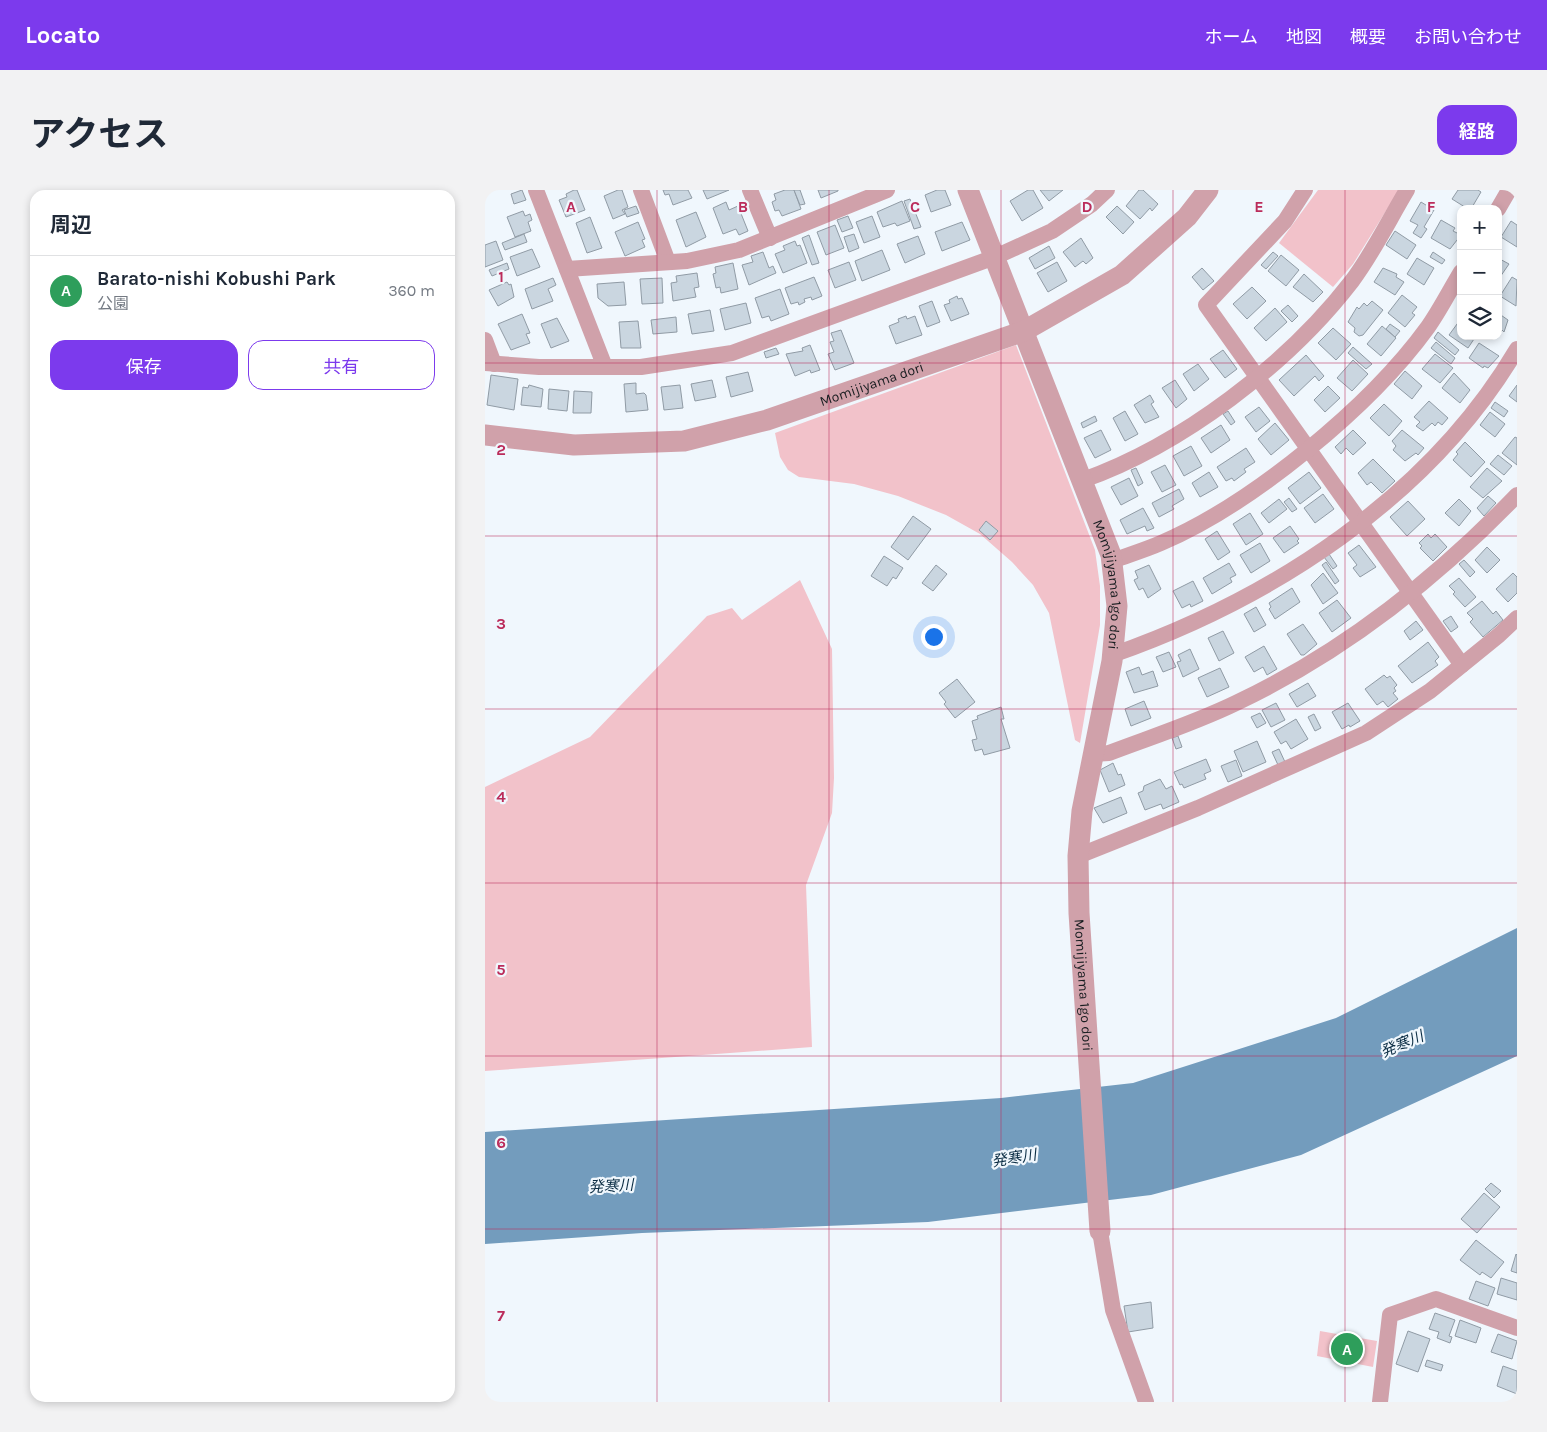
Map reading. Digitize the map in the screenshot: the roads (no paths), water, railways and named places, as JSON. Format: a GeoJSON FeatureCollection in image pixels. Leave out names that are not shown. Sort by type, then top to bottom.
{"type":"FeatureCollection","features":[{"type":"Feature","properties":{"kind":"street"},"geometry":{"type":"LineString","coordinates":[[536,190],[605,367]]}},
{"type":"Feature","properties":{"kind":"street"},"geometry":{"type":"LineString","coordinates":[[641,190],[668,262]]}},
{"type":"Feature","properties":{"kind":"street"},"geometry":{"type":"LineString","coordinates":[[750,190],[769,238]]}},
{"type":"Feature","properties":{"kind":"street"},"geometry":{"type":"LineString","coordinates":[[567,269],[687,261],[739,250],[769,238],[859,195],[887,190]]}},
{"type":"Feature","properties":{"kind":"street","name":"Momijiyama 1go dori"},"geometry":{"type":"LineString","coordinates":[[968,190],[1083,480],[1111,562],[1117,606],[1112,655],[1082,811],[1078,856],[1079,913],[1100,1231]]}},
{"type":"Feature","properties":{"kind":"street"},"geometry":{"type":"LineString","coordinates":[[485,340],[490,363],[539,367],[641,367],[732,353],[995,257],[1052,231],[1092,204],[1107,190]]}},
{"type":"Feature","properties":{"kind":"street","name":"Momijiyama dori"},"geometry":{"type":"LineString","coordinates":[[485,435],[573,445],[684,441],[767,420],[1024,331],[1122,275],[1187,217],[1208,190]]}},
{"type":"Feature","properties":{"kind":"street"},"geometry":{"type":"LineString","coordinates":[[1305,190],[1281,226],[1206,305],[1462,665]]}},
{"type":"Feature","properties":{"kind":"street"},"geometry":{"type":"LineString","coordinates":[[1083,480],[1120,467],[1159,446],[1258,376],[1327,312],[1353,279],[1407,190]]}},
{"type":"Feature","properties":{"kind":"street"},"geometry":{"type":"LineString","coordinates":[[1500,205],[1509,190],[1517,196]]}},
{"type":"Feature","properties":{"kind":"street"},"geometry":{"type":"LineString","coordinates":[[1111,562],[1162,543],[1207,519],[1254,490],[1307,448],[1355,408],[1400,360],[1428,327],[1457,279]]}},
{"type":"Feature","properties":{"kind":"street"},"geometry":{"type":"LineString","coordinates":[[1112,655],[1180,630],[1239,601],[1299,565],[1359,522],[1387,500],[1422,468],[1455,433],[1488,393],[1517,349]]}},
{"type":"Feature","properties":{"kind":"street"},"geometry":{"type":"LineString","coordinates":[[1093,754],[1109,754],[1235,704],[1295,673],[1356,636],[1411,593],[1483,530],[1517,495]]}},
{"type":"Feature","properties":{"kind":"street"},"geometry":{"type":"LineString","coordinates":[[1078,856],[1250,786],[1366,733],[1430,691],[1517,618]]}},
{"type":"Feature","properties":{"kind":"street"},"geometry":{"type":"LineString","coordinates":[[1100,1231],[1113,1310],[1146,1402]]}},
{"type":"Feature","properties":{"kind":"street"},"geometry":{"type":"LineString","coordinates":[[1381,1402],[1390,1315],[1437,1299],[1517,1328]]}},
{"type":"Feature","properties":{"kind":"water","name":"発寒川"},"geometry":{"type":"Polygon","coordinates":[[[1517,928],[1517,1056],[1301,1155],[1151,1195],[928,1222],[642,1233],[485,1244],[485,1132],[1001,1098],[1133,1083],[1336,1018],[1517,928]]]}},
{"type":"Feature","properties":{"kind":"place","name":"Barato-nishi Kobushi Park"},"geometry":{"type":"Point","coordinates":[1347,1349]}}]}
